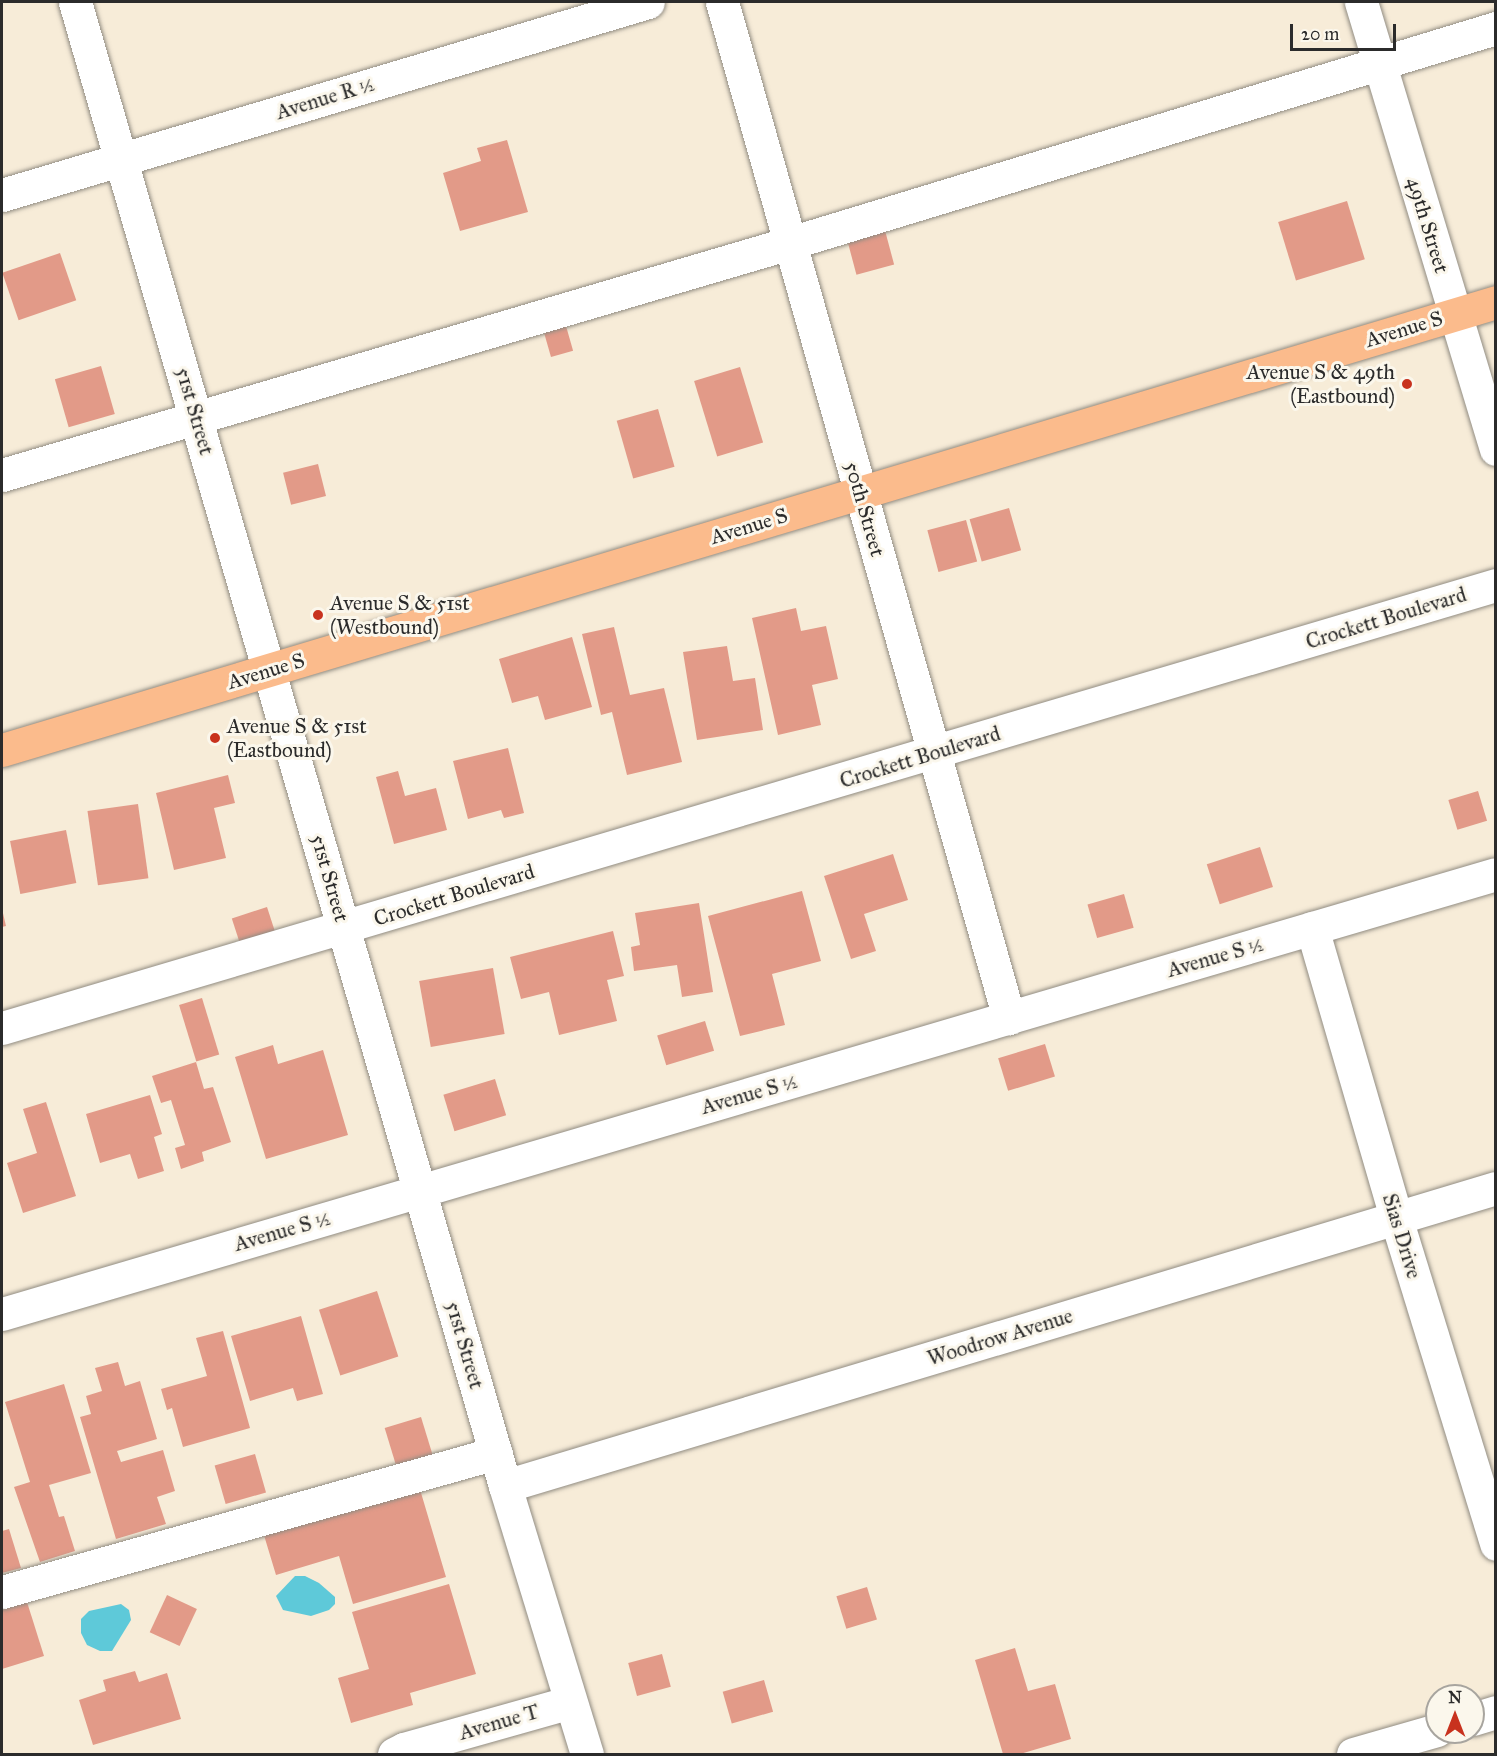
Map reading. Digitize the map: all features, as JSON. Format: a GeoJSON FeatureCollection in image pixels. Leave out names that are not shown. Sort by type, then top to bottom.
{"type":"FeatureCollection","features":[{"type":"Feature","properties":{"kind":"main road","name":"Avenue S"},"geometry":{"type":"LineString","coordinates":[[2,750],[1496,302]]}},
{"type":"Feature","properties":{"kind":"street","name":"51st Street"},"geometry":{"type":"LineString","coordinates":[[75,2],[505,1486],[587,1755]]}},
{"type":"Feature","properties":{"kind":"street","name":"Avenue R ½"},"geometry":{"type":"LineString","coordinates":[[2,195],[648,2]]}},
{"type":"Feature","properties":{"kind":"street","name":"50th Street"},"geometry":{"type":"LineString","coordinates":[[722,2],[1009,1018]]}},
{"type":"Feature","properties":{"kind":"street","name":"49th Street"},"geometry":{"type":"LineString","coordinates":[[1361,2],[1496,449]]}},
{"type":"Feature","properties":{"kind":"street"},"geometry":{"type":"LineString","coordinates":[[2,475],[790,243],[1496,28]]}},
{"type":"Feature","properties":{"kind":"street","name":"Crockett Boulevard"},"geometry":{"type":"LineString","coordinates":[[2,1028],[1496,585]]}},
{"type":"Feature","properties":{"kind":"street","name":"Avenue S ½"},"geometry":{"type":"LineString","coordinates":[[2,1314],[1496,874]]}},
{"type":"Feature","properties":{"kind":"street","name":"Sias Drive"},"geometry":{"type":"LineString","coordinates":[[1312,928],[1396,1218],[1496,1544]]}},
{"type":"Feature","properties":{"kind":"street","name":"Woodrow Avenue"},"geometry":{"type":"LineString","coordinates":[[505,1486],[1496,1188]]}},
{"type":"Feature","properties":{"kind":"street"},"geometry":{"type":"LineString","coordinates":[[2,1592],[496,1453]]}},
{"type":"Feature","properties":{"kind":"street","name":"Avenue T"},"geometry":{"type":"LineString","coordinates":[[394,1755],[404,1749],[571,1702]]}},
{"type":"Feature","properties":{"kind":"street"},"geometry":{"type":"LineString","coordinates":[[1353,1755],[1425,1734]]}},
{"type":"Feature","properties":{"kind":"water"},"geometry":{"type":"Polygon","coordinates":[[[295,1576],[305,1576],[319,1583],[335,1597],[335,1604],[329,1610],[311,1616],[283,1610],[276,1596],[295,1576]]]}},
{"type":"Feature","properties":{"kind":"water"},"geometry":{"type":"Polygon","coordinates":[[[121,1604],[129,1610],[131,1620],[112,1651],[100,1651],[87,1645],[81,1633],[81,1619],[89,1611],[121,1604]]]}},
{"type":"Feature","properties":{"kind":"building"},"geometry":{"type":"Polygon","coordinates":[[[507,140],[528,212],[460,231],[443,173],[481,161],[477,148],[507,140]]]}},
{"type":"Feature","properties":{"kind":"building"},"geometry":{"type":"Polygon","coordinates":[[[1347,201],[1365,259],[1296,280],[1278,222],[1347,201]]]}},
{"type":"Feature","properties":{"kind":"building"},"geometry":{"type":"Polygon","coordinates":[[[883,223],[894,265],[856,275],[845,233],[883,223]]]}},
{"type":"Feature","properties":{"kind":"building"},"geometry":{"type":"Polygon","coordinates":[[[60,253],[76,300],[19,320],[2,273],[60,253]]]}},
{"type":"Feature","properties":{"kind":"building"},"geometry":{"type":"Polygon","coordinates":[[[564,319],[573,351],[551,357],[542,325],[564,319]]]}},
{"type":"Feature","properties":{"kind":"building"},"geometry":{"type":"Polygon","coordinates":[[[101,366],[115,414],[69,427],[55,379],[101,366]]]}},
{"type":"Feature","properties":{"kind":"building"},"geometry":{"type":"Polygon","coordinates":[[[740,367],[763,443],[717,457],[694,381],[740,367]]]}},
{"type":"Feature","properties":{"kind":"building"},"geometry":{"type":"Polygon","coordinates":[[[658,409],[675,467],[633,479],[617,421],[658,409]]]}},
{"type":"Feature","properties":{"kind":"building"},"geometry":{"type":"Polygon","coordinates":[[[318,464],[326,496],[291,505],[283,473],[318,464]]]}},
{"type":"Feature","properties":{"kind":"building"},"geometry":{"type":"Polygon","coordinates":[[[1009,508],[1021,550],[982,562],[970,519],[1009,508]]]}},
{"type":"Feature","properties":{"kind":"building"},"geometry":{"type":"Polygon","coordinates":[[[966,520],[977,562],[938,572],[927,530],[966,520]]]}},
{"type":"Feature","properties":{"kind":"building"},"geometry":{"type":"Polygon","coordinates":[[[796,608],[801,631],[826,626],[838,679],[812,685],[821,725],[778,735],[752,618],[796,608]]]}},
{"type":"Feature","properties":{"kind":"building"},"geometry":{"type":"Polygon","coordinates":[[[614,627],[630,695],[664,688],[682,762],[627,775],[612,712],[601,715],[582,634],[614,627]]]}},
{"type":"Feature","properties":{"kind":"building"},"geometry":{"type":"Polygon","coordinates":[[[572,637],[592,707],[545,720],[538,696],[512,703],[499,659],[572,637]]]}},
{"type":"Feature","properties":{"kind":"building"},"geometry":{"type":"Polygon","coordinates":[[[727,646],[733,681],[755,678],[763,730],[697,740],[683,652],[727,646]]]}},
{"type":"Feature","properties":{"kind":"building"},"geometry":{"type":"Polygon","coordinates":[[[508,748],[524,813],[504,818],[501,810],[468,819],[453,761],[508,748]]]}},
{"type":"Feature","properties":{"kind":"building"},"geometry":{"type":"Polygon","coordinates":[[[398,771],[405,796],[436,788],[447,830],[394,844],[376,777],[398,771]]]}},
{"type":"Feature","properties":{"kind":"building"},"geometry":{"type":"Polygon","coordinates":[[[228,775],[235,803],[214,808],[226,858],[174,870],[156,793],[228,775]]]}},
{"type":"Feature","properties":{"kind":"building"},"geometry":{"type":"Polygon","coordinates":[[[1478,791],[1487,821],[1457,830],[1448,800],[1478,791]]]}},
{"type":"Feature","properties":{"kind":"building"},"geometry":{"type":"Polygon","coordinates":[[[138,804],[148,878],[98,885],[87,811],[138,804]]]}},
{"type":"Feature","properties":{"kind":"building"},"geometry":{"type":"Polygon","coordinates":[[[66,830],[76,883],[20,894],[10,841],[66,830]]]}},
{"type":"Feature","properties":{"kind":"building"},"geometry":{"type":"Polygon","coordinates":[[[1260,847],[1273,887],[1220,904],[1207,864],[1260,847]]]}},
{"type":"Feature","properties":{"kind":"building"},"geometry":{"type":"Polygon","coordinates":[[[893,854],[908,900],[864,914],[876,951],[851,959],[824,876],[893,854]]]}},
{"type":"Feature","properties":{"kind":"building"},"geometry":{"type":"Polygon","coordinates":[[[802,891],[821,961],[772,974],[785,1025],[740,1036],[708,916],[802,891]]]}},
{"type":"Feature","properties":{"kind":"building"},"geometry":{"type":"Polygon","coordinates":[[[1124,894],[1134,928],[1097,938],[1087,904],[1124,894]]]}},
{"type":"Feature","properties":{"kind":"building"},"geometry":{"type":"Polygon","coordinates":[[[699,903],[713,992],[682,997],[677,965],[634,971],[631,947],[640,945],[635,913],[699,903]]]}},
{"type":"Feature","properties":{"kind":"building"},"geometry":{"type":"Polygon","coordinates":[[[267,907],[275,932],[240,943],[232,918],[267,907]]]}},
{"type":"Feature","properties":{"kind":"building"},"geometry":{"type":"Polygon","coordinates":[[[2,909],[6,926],[2,927],[2,909]]]}},
{"type":"Feature","properties":{"kind":"building"},"geometry":{"type":"Polygon","coordinates":[[[613,931],[624,976],[607,980],[617,1021],[559,1035],[549,992],[521,999],[510,957],[613,931]]]}},
{"type":"Feature","properties":{"kind":"building"},"geometry":{"type":"Polygon","coordinates":[[[493,968],[505,1034],[431,1047],[419,981],[493,968]]]}},
{"type":"Feature","properties":{"kind":"building"},"geometry":{"type":"Polygon","coordinates":[[[202,998],[219,1054],[196,1061],[179,1005],[202,998]]]}},
{"type":"Feature","properties":{"kind":"building"},"geometry":{"type":"Polygon","coordinates":[[[705,1021],[714,1051],[666,1065],[657,1036],[705,1021]]]}},
{"type":"Feature","properties":{"kind":"building"},"geometry":{"type":"Polygon","coordinates":[[[1045,1044],[1055,1077],[1008,1091],[998,1058],[1045,1044]]]}},
{"type":"Feature","properties":{"kind":"building"},"geometry":{"type":"Polygon","coordinates":[[[273,1045],[278,1064],[323,1050],[348,1135],[266,1159],[235,1057],[273,1045]]]}},
{"type":"Feature","properties":{"kind":"building"},"geometry":{"type":"Polygon","coordinates":[[[196,1062],[204,1089],[213,1087],[231,1142],[202,1152],[204,1161],[181,1169],[175,1148],[185,1145],[171,1100],[161,1103],[152,1076],[196,1062]]]}},
{"type":"Feature","properties":{"kind":"building"},"geometry":{"type":"Polygon","coordinates":[[[495,1079],[506,1115],[454,1131],[443,1095],[495,1079]]]}},
{"type":"Feature","properties":{"kind":"building"},"geometry":{"type":"Polygon","coordinates":[[[150,1095],[162,1134],[154,1137],[164,1171],[138,1179],[130,1154],[100,1163],[86,1114],[150,1095]]]}},
{"type":"Feature","properties":{"kind":"building"},"geometry":{"type":"Polygon","coordinates":[[[46,1102],[76,1196],[23,1213],[7,1163],[37,1153],[23,1109],[46,1102]]]}},
{"type":"Feature","properties":{"kind":"building"},"geometry":{"type":"Polygon","coordinates":[[[377,1291],[398,1357],[340,1375],[319,1310],[377,1291]]]}},
{"type":"Feature","properties":{"kind":"building"},"geometry":{"type":"Polygon","coordinates":[[[301,1316],[323,1394],[297,1401],[293,1388],[250,1401],[231,1336],[301,1316]]]}},
{"type":"Feature","properties":{"kind":"building"},"geometry":{"type":"Polygon","coordinates":[[[223,1331],[250,1428],[183,1447],[172,1408],[167,1410],[161,1389],[207,1376],[196,1338],[223,1331]]]}},
{"type":"Feature","properties":{"kind":"building"},"geometry":{"type":"Polygon","coordinates":[[[118,1362],[125,1386],[140,1381],[157,1439],[117,1451],[121,1462],[163,1450],[175,1491],[157,1497],[166,1524],[116,1539],[80,1417],[91,1414],[86,1396],[102,1391],[95,1368],[118,1362]]]}},
{"type":"Feature","properties":{"kind":"building"},"geometry":{"type":"Polygon","coordinates":[[[64,1384],[91,1473],[49,1485],[59,1517],[64,1516],[75,1551],[40,1562],[14,1487],[30,1482],[5,1402],[64,1384]]]}},
{"type":"Feature","properties":{"kind":"building"},"geometry":{"type":"Polygon","coordinates":[[[421,1417],[434,1459],[398,1470],[385,1428],[421,1417]]]}},
{"type":"Feature","properties":{"kind":"building"},"geometry":{"type":"Polygon","coordinates":[[[255,1454],[266,1492],[226,1504],[215,1466],[255,1454]]]}},
{"type":"Feature","properties":{"kind":"building"},"geometry":{"type":"Polygon","coordinates":[[[419,1486],[446,1577],[353,1604],[339,1556],[276,1575],[263,1532],[419,1486]]]}},
{"type":"Feature","properties":{"kind":"building"},"geometry":{"type":"Polygon","coordinates":[[[9,1529],[21,1568],[2,1573],[2,1531],[9,1529]]]}},
{"type":"Feature","properties":{"kind":"building"},"geometry":{"type":"Polygon","coordinates":[[[449,1584],[476,1674],[410,1693],[413,1705],[351,1723],[338,1678],[369,1669],[352,1612],[449,1584]]]}},
{"type":"Feature","properties":{"kind":"building"},"geometry":{"type":"Polygon","coordinates":[[[867,1587],[877,1620],[846,1629],[836,1596],[867,1587]]]}},
{"type":"Feature","properties":{"kind":"building"},"geometry":{"type":"Polygon","coordinates":[[[167,1595],[197,1609],[180,1646],[150,1632],[167,1595]]]}},
{"type":"Feature","properties":{"kind":"building"},"geometry":{"type":"Polygon","coordinates":[[[27,1602],[44,1656],[2,1669],[2,1610],[27,1602]]]}},
{"type":"Feature","properties":{"kind":"building"},"geometry":{"type":"Polygon","coordinates":[[[1015,1648],[1028,1691],[1055,1684],[1071,1739],[1020,1754],[1003,1754],[975,1660],[1015,1648]]]}},
{"type":"Feature","properties":{"kind":"building"},"geometry":{"type":"Polygon","coordinates":[[[662,1654],[671,1687],[637,1696],[628,1663],[662,1654]]]}},
{"type":"Feature","properties":{"kind":"building"},"geometry":{"type":"Polygon","coordinates":[[[135,1671],[139,1682],[167,1673],[181,1719],[93,1745],[79,1700],[106,1691],[103,1680],[135,1671]]]}},
{"type":"Feature","properties":{"kind":"building"},"geometry":{"type":"Polygon","coordinates":[[[764,1680],[773,1712],[732,1724],[723,1692],[764,1680]]]}},
{"type":"Feature","properties":{"kind":"place","name":"Avenue S & 49th (Eastbound)"},"geometry":{"type":"Point","coordinates":[1407,384]}},
{"type":"Feature","properties":{"kind":"place","name":"Avenue S & 51st (Westbound)"},"geometry":{"type":"Point","coordinates":[318,615]}},
{"type":"Feature","properties":{"kind":"place","name":"Avenue S & 51st (Eastbound)"},"geometry":{"type":"Point","coordinates":[215,738]}}]}
